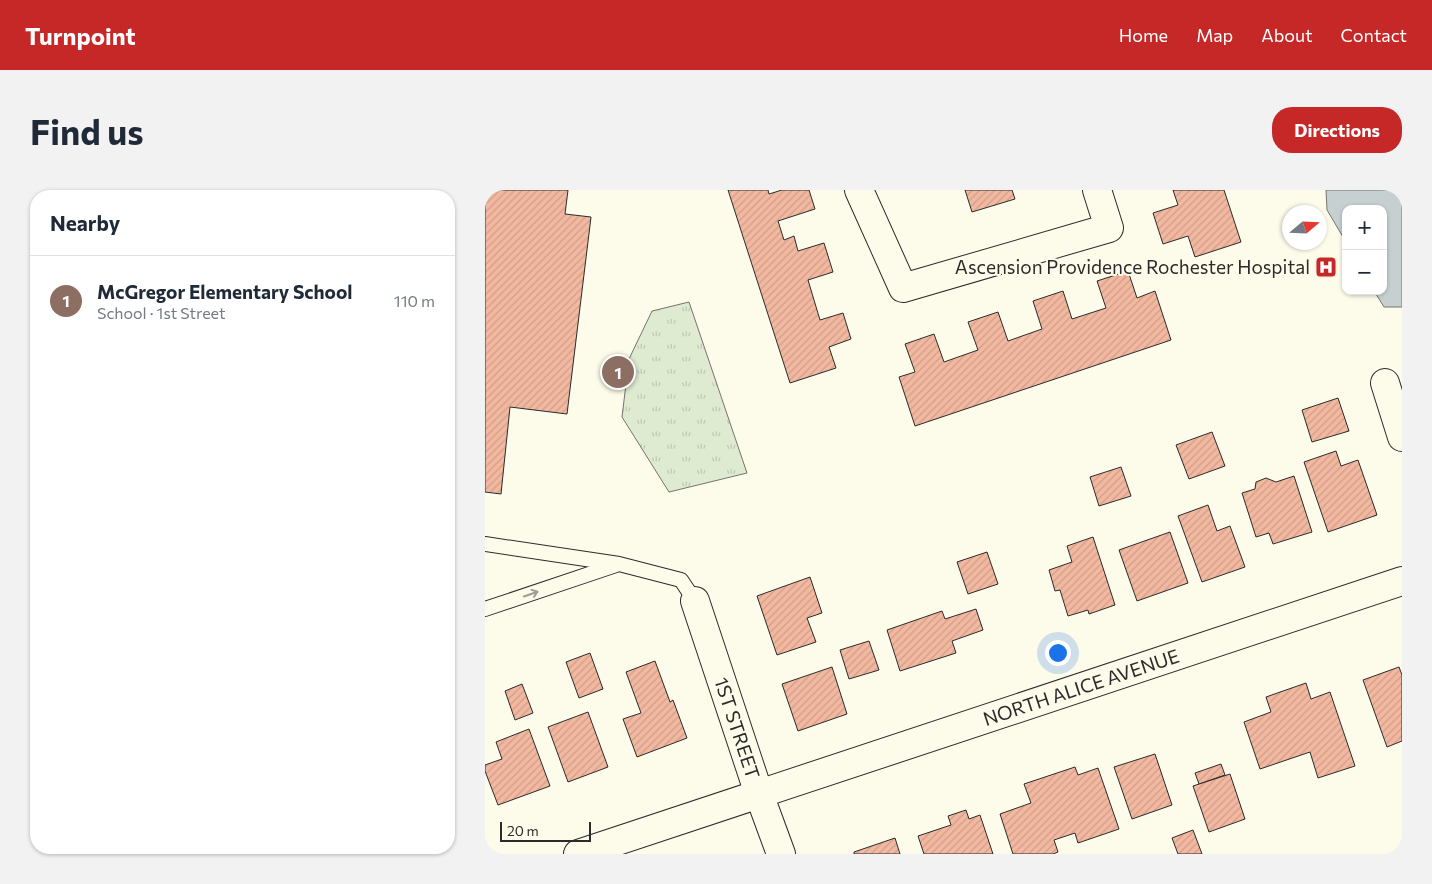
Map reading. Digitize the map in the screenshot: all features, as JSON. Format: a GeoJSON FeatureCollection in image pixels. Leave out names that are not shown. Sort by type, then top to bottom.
{"type":"FeatureCollection","features":[{"type":"Feature","properties":{"kind":"street"},"geometry":{"type":"LineString","coordinates":[[859,190],[903,288],[1109,228],[1097,190]]}},
{"type":"Feature","properties":{"kind":"street"},"geometry":{"type":"LineString","coordinates":[[1385,383],[1402,437]]}},
{"type":"Feature","properties":{"kind":"street","name":"NORTH ALICE AVENUE"},"geometry":{"type":"LineString","coordinates":[[577,854],[1402,581]]}},
{"type":"Feature","properties":{"kind":"street","name":"1ST STREET"},"geometry":{"type":"LineString","coordinates":[[695,601],[759,794],[781,854]]}},
{"type":"Feature","properties":{"kind":"lane"},"geometry":{"type":"LineString","coordinates":[[485,544],[619,564],[681,580],[695,601]]}},
{"type":"Feature","properties":{"kind":"lane"},"geometry":{"type":"LineString","coordinates":[[485,609],[619,564]]}},
{"type":"Feature","properties":{"kind":"green space"},"geometry":{"type":"Polygon","coordinates":[[[689,302],[747,473],[669,492],[622,417],[629,359],[652,311],[689,302]]]}},
{"type":"Feature","properties":{"kind":"shaded area"},"geometry":{"type":"Polygon","coordinates":[[[1326,190],[1402,190],[1402,307],[1384,307],[1376,295],[1387,295],[1387,205],[1342,205],[1342,235],[1327,210],[1326,190]]]}},
{"type":"Feature","properties":{"kind":"building"},"geometry":{"type":"Polygon","coordinates":[[[485,190],[568,190],[565,214],[591,217],[567,414],[510,407],[501,494],[485,492],[485,190]]]}},
{"type":"Feature","properties":{"kind":"building"},"geometry":{"type":"Polygon","coordinates":[[[728,190],[768,190],[769,194],[782,190],[809,190],[815,209],[778,221],[784,240],[794,236],[798,251],[824,243],[833,272],[808,280],[820,320],[843,313],[851,339],[829,347],[836,368],[790,383],[728,190]]]}},
{"type":"Feature","properties":{"kind":"building"},"geometry":{"type":"Polygon","coordinates":[[[965,190],[1012,190],[1015,199],[972,212],[965,190]]]}},
{"type":"Feature","properties":{"kind":"building"},"geometry":{"type":"Polygon","coordinates":[[[1173,190],[1224,190],[1241,242],[1195,257],[1188,236],[1163,244],[1153,213],[1178,205],[1173,190]]]}},
{"type":"Feature","properties":{"kind":"building"},"geometry":{"type":"Polygon","coordinates":[[[1128,271],[1137,298],[1155,291],[1171,340],[915,426],[899,377],[915,372],[905,344],[934,334],[944,362],[978,350],[968,322],[998,312],[1008,341],[1042,329],[1033,301],[1063,291],[1072,319],[1106,308],[1097,281],[1128,271]]]}},
{"type":"Feature","properties":{"kind":"building"},"geometry":{"type":"Polygon","coordinates":[[[1338,398],[1349,431],[1312,442],[1302,410],[1338,398]]]}},
{"type":"Feature","properties":{"kind":"building"},"geometry":{"type":"Polygon","coordinates":[[[1212,432],[1225,466],[1189,479],[1176,445],[1212,432]]]}},
{"type":"Feature","properties":{"kind":"building"},"geometry":{"type":"Polygon","coordinates":[[[1336,451],[1341,466],[1358,460],[1377,515],[1328,532],[1304,462],[1336,451]]]}},
{"type":"Feature","properties":{"kind":"building"},"geometry":{"type":"Polygon","coordinates":[[[1121,467],[1131,496],[1099,506],[1090,477],[1121,467]]]}},
{"type":"Feature","properties":{"kind":"building"},"geometry":{"type":"Polygon","coordinates":[[[1294,476],[1312,532],[1273,544],[1269,533],[1256,537],[1242,493],[1255,489],[1256,482],[1266,478],[1276,482],[1294,476]]]}},
{"type":"Feature","properties":{"kind":"building"},"geometry":{"type":"Polygon","coordinates":[[[1208,505],[1217,531],[1230,526],[1245,567],[1202,582],[1178,516],[1208,505]]]}},
{"type":"Feature","properties":{"kind":"building"},"geometry":{"type":"Polygon","coordinates":[[[1170,532],[1188,583],[1137,601],[1119,550],[1170,532]]]}},
{"type":"Feature","properties":{"kind":"building"},"geometry":{"type":"Polygon","coordinates":[[[1093,537],[1115,605],[1089,614],[1088,610],[1068,616],[1060,590],[1055,591],[1049,570],[1072,562],[1067,546],[1093,537]]]}},
{"type":"Feature","properties":{"kind":"building"},"geometry":{"type":"Polygon","coordinates":[[[987,552],[998,584],[968,594],[957,562],[987,552]]]}},
{"type":"Feature","properties":{"kind":"building"},"geometry":{"type":"Polygon","coordinates":[[[810,577],[822,613],[807,618],[816,642],[777,655],[757,596],[810,577]]]}},
{"type":"Feature","properties":{"kind":"building"},"geometry":{"type":"Polygon","coordinates":[[[976,609],[983,630],[952,641],[956,653],[900,671],[887,630],[942,611],[945,619],[976,609]]]}},
{"type":"Feature","properties":{"kind":"building"},"geometry":{"type":"Polygon","coordinates":[[[869,641],[879,670],[849,679],[840,650],[869,641]]]}},
{"type":"Feature","properties":{"kind":"building"},"geometry":{"type":"Polygon","coordinates":[[[590,653],[603,689],[579,698],[566,662],[590,653]]]}},
{"type":"Feature","properties":{"kind":"building"},"geometry":{"type":"Polygon","coordinates":[[[655,661],[670,702],[673,700],[687,738],[637,757],[623,719],[641,713],[626,672],[655,661]]]}},
{"type":"Feature","properties":{"kind":"building"},"geometry":{"type":"Polygon","coordinates":[[[832,667],[847,714],[798,731],[782,684],[832,667]]]}},
{"type":"Feature","properties":{"kind":"building"},"geometry":{"type":"Polygon","coordinates":[[[1399,667],[1402,675],[1402,741],[1387,747],[1363,680],[1399,667]]]}},
{"type":"Feature","properties":{"kind":"building"},"geometry":{"type":"Polygon","coordinates":[[[1306,683],[1311,699],[1330,692],[1355,766],[1318,778],[1310,752],[1260,769],[1244,722],[1271,712],[1266,697],[1306,683]]]}},
{"type":"Feature","properties":{"kind":"building"},"geometry":{"type":"Polygon","coordinates":[[[522,684],[533,713],[515,720],[505,691],[522,684]]]}},
{"type":"Feature","properties":{"kind":"building"},"geometry":{"type":"Polygon","coordinates":[[[588,712],[608,767],[568,782],[548,727],[588,712]]]}},
{"type":"Feature","properties":{"kind":"building"},"geometry":{"type":"Polygon","coordinates":[[[529,729],[550,786],[498,805],[485,771],[485,765],[502,759],[496,742],[529,729]]]}},
{"type":"Feature","properties":{"kind":"building"},"geometry":{"type":"Polygon","coordinates":[[[1155,754],[1172,805],[1132,819],[1114,767],[1155,754]]]}},
{"type":"Feature","properties":{"kind":"building"},"geometry":{"type":"Polygon","coordinates":[[[1221,764],[1225,775],[1199,784],[1195,773],[1221,764]]]}},
{"type":"Feature","properties":{"kind":"building"},"geometry":{"type":"Polygon","coordinates":[[[1075,767],[1078,775],[1098,768],[1119,829],[1078,843],[1075,833],[1054,840],[1058,852],[1053,854],[1013,854],[1000,814],[1031,803],[1024,784],[1075,767]]]}},
{"type":"Feature","properties":{"kind":"building"},"geometry":{"type":"Polygon","coordinates":[[[1230,774],[1245,819],[1209,832],[1193,786],[1230,774]]]}},
{"type":"Feature","properties":{"kind":"building"},"geometry":{"type":"Polygon","coordinates":[[[966,810],[969,819],[980,815],[993,854],[924,854],[918,836],[951,825],[948,816],[966,810]]]}},
{"type":"Feature","properties":{"kind":"building"},"geometry":{"type":"Polygon","coordinates":[[[1193,830],[1202,854],[1178,854],[1172,838],[1193,830]]]}},
{"type":"Feature","properties":{"kind":"building"},"geometry":{"type":"Polygon","coordinates":[[[895,838],[900,854],[854,854],[854,852],[895,838]]]}},
{"type":"Feature","properties":{"kind":"place","name":"Ascension Providence Rochester Hospital"},"geometry":{"type":"Point","coordinates":[1326,267]}},
{"type":"Feature","properties":{"kind":"place","name":"McGregor Elementary School"},"geometry":{"type":"Point","coordinates":[618,372]}}]}
